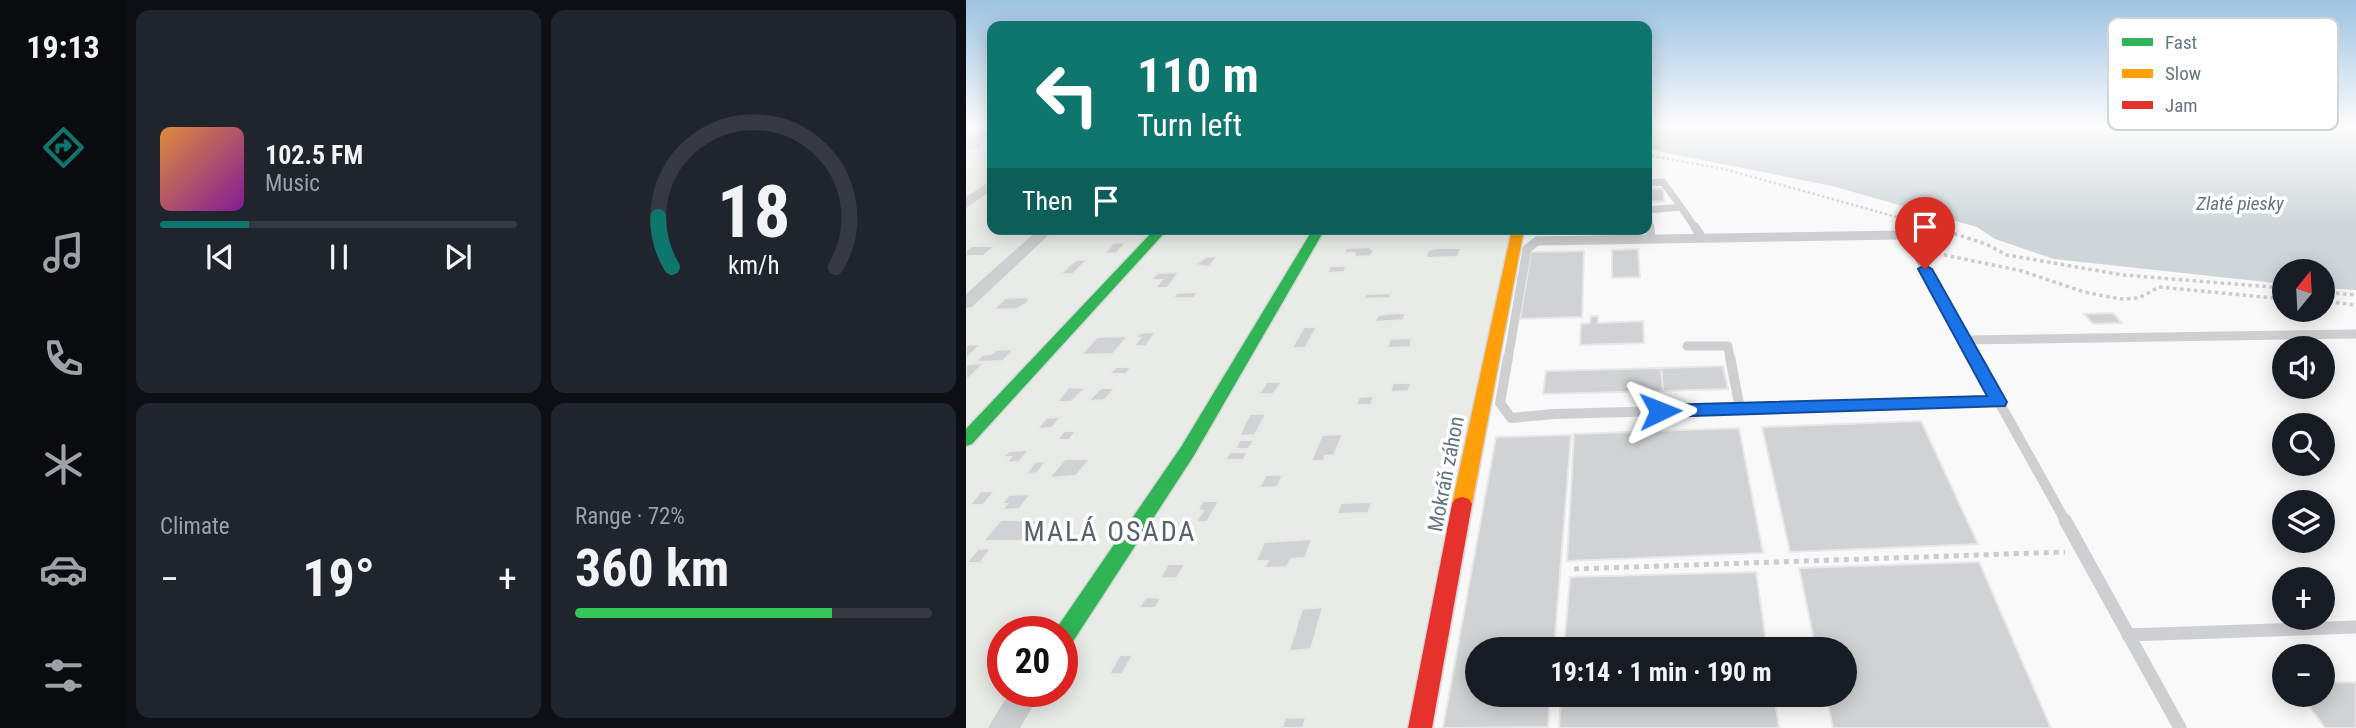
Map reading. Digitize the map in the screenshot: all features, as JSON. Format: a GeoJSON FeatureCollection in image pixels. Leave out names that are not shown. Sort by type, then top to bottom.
{"type":"FeatureCollection","features":[{"type":"Feature","properties":{"kind":"street"},"geometry":{"type":"LineString","coordinates":[[966,204],[987,188]]}},
{"type":"Feature","properties":{"kind":"street"},"geometry":{"type":"LineString","coordinates":[[966,303],[1041,235]]}},
{"type":"Feature","properties":{"kind":"street"},"geometry":{"type":"LineString","coordinates":[[966,440],[1156,235]]}},
{"type":"Feature","properties":{"kind":"street"},"geometry":{"type":"LineString","coordinates":[[1077,616],[1186,452],[1315,235]]}},
{"type":"Feature","properties":{"kind":"street","name":"Mokráň záhon"},"geometry":{"type":"LineString","coordinates":[[1420,728],[1476,426],[1517,235]]}},
{"type":"Feature","properties":{"kind":"street"},"geometry":{"type":"LineString","coordinates":[[1003,728],[1017,707]]}},
{"type":"Feature","properties":{"kind":"lane"},"geometry":{"type":"LineString","coordinates":[[1652,183],[1663,182],[1702,238]]}},
{"type":"Feature","properties":{"kind":"lane"},"geometry":{"type":"LineString","coordinates":[[1652,210],[1681,207]]}},
{"type":"Feature","properties":{"kind":"lane"},"geometry":{"type":"LineString","coordinates":[[1651,235],[1651,239]]}},
{"type":"Feature","properties":{"kind":"lane"},"geometry":{"type":"LineString","coordinates":[[1999,402],[1511,418],[1500,402],[1527,249],[1537,241],[1901,235],[1914,249],[2082,551],[2128,635],[2180,728]]}},
{"type":"Feature","properties":{"kind":"lane"},"geometry":{"type":"LineString","coordinates":[[1965,341],[2356,334]]}},
{"type":"Feature","properties":{"kind":"lane"},"geometry":{"type":"LineString","coordinates":[[1687,346],[1728,346],[1740,409]]}},
{"type":"Feature","properties":{"kind":"lane"},"geometry":{"type":"LineString","coordinates":[[2128,635],[2356,626]]}},
{"type":"Feature","properties":{"kind":"path"},"geometry":{"type":"LineString","coordinates":[[1674,160],[1724,169],[1896,215],[1986,244],[2007,255],[2123,275],[2272,287]]}},
{"type":"Feature","properties":{"kind":"path"},"geometry":{"type":"LineString","coordinates":[[1914,249],[2022,271],[2084,292],[2120,299],[2139,298],[2159,287],[2272,298]]}},
{"type":"Feature","properties":{"kind":"path"},"geometry":{"type":"LineString","coordinates":[[2335,293],[2356,295]]}},
{"type":"Feature","properties":{"kind":"path"},"geometry":{"type":"LineString","coordinates":[[2335,302],[2356,305]]}},
{"type":"Feature","properties":{"kind":"path"},"geometry":{"type":"LineString","coordinates":[[1574,569],[2082,551]]}},
{"type":"Feature","properties":{"kind":"shaded area"},"geometry":{"type":"Polygon","coordinates":[[[966,160],[987,160],[987,235],[1523,235],[1434,728],[966,728],[966,160]]]}},
{"type":"Feature","properties":{"kind":"water","name":"Zlaté piesky"},"geometry":{"type":"Polygon","coordinates":[[[1702,160],[2356,160],[2356,290],[2335,289],[2335,259],[2272,259],[2272,283],[2054,259],[1995,239],[1977,227],[1832,186],[1702,160]]]}},
{"type":"Feature","properties":{"kind":"building"},"geometry":{"type":"Polygon","coordinates":[[[1652,189],[1663,189],[1664,201],[1652,202],[1652,189]]]}},
{"type":"Feature","properties":{"kind":"building"},"geometry":{"type":"Polygon","coordinates":[[[1126,242],[1117,253],[1104,254],[1113,243],[1126,242]]]}},
{"type":"Feature","properties":{"kind":"building"},"geometry":{"type":"Polygon","coordinates":[[[972,246],[995,246],[983,256],[966,256],[966,251],[972,246]]]}},
{"type":"Feature","properties":{"kind":"building"},"geometry":{"type":"Polygon","coordinates":[[[1372,247],[1371,249],[1374,249],[1371,256],[1354,257],[1355,253],[1344,253],[1346,248],[1372,247]]]}},
{"type":"Feature","properties":{"kind":"building"},"geometry":{"type":"Polygon","coordinates":[[[1461,248],[1458,257],[1426,258],[1428,250],[1461,248]]]}},
{"type":"Feature","properties":{"kind":"building"},"geometry":{"type":"Polygon","coordinates":[[[1638,249],[1640,277],[1612,278],[1612,250],[1638,249]]]}},
{"type":"Feature","properties":{"kind":"building"},"geometry":{"type":"Polygon","coordinates":[[[1584,251],[1582,317],[1520,319],[1531,252],[1584,251]]]}},
{"type":"Feature","properties":{"kind":"building"},"geometry":{"type":"Polygon","coordinates":[[[1218,256],[1209,267],[1195,265],[1206,257],[1218,256]]]}},
{"type":"Feature","properties":{"kind":"building"},"geometry":{"type":"Polygon","coordinates":[[[1088,259],[1073,274],[1060,274],[1076,260],[1088,259]]]}},
{"type":"Feature","properties":{"kind":"building"},"geometry":{"type":"Polygon","coordinates":[[[1330,266],[1347,266],[1344,272],[1327,273],[1330,266]]]}},
{"type":"Feature","properties":{"kind":"building"},"geometry":{"type":"Polygon","coordinates":[[[1179,272],[1167,288],[1155,288],[1162,280],[1151,280],[1157,273],[1179,272]]]}},
{"type":"Feature","properties":{"kind":"building"},"geometry":{"type":"Polygon","coordinates":[[[1198,292],[1194,298],[1173,298],[1177,293],[1198,292]]]}},
{"type":"Feature","properties":{"kind":"building"},"geometry":{"type":"Polygon","coordinates":[[[1391,293],[1390,298],[1364,299],[1366,294],[1391,293]]]}},
{"type":"Feature","properties":{"kind":"building"},"geometry":{"type":"Polygon","coordinates":[[[1029,297],[1028,302],[1017,309],[993,310],[1005,298],[1029,297]]]}},
{"type":"Feature","properties":{"kind":"building"},"geometry":{"type":"Polygon","coordinates":[[[1406,313],[1403,320],[1374,322],[1378,315],[1406,313]]]}},
{"type":"Feature","properties":{"kind":"building"},"geometry":{"type":"Polygon","coordinates":[[[2113,313],[2122,323],[2093,324],[2084,314],[2113,313]]]}},
{"type":"Feature","properties":{"kind":"building"},"geometry":{"type":"Polygon","coordinates":[[[1591,316],[1598,316],[1598,323],[1643,321],[1644,343],[1580,345],[1581,324],[1590,323],[1591,316]]]}},
{"type":"Feature","properties":{"kind":"building"},"geometry":{"type":"Polygon","coordinates":[[[1304,327],[1317,327],[1305,348],[1292,348],[1304,327]]]}},
{"type":"Feature","properties":{"kind":"building"},"geometry":{"type":"Polygon","coordinates":[[[1156,332],[1146,346],[1134,346],[1140,333],[1156,332]]]}},
{"type":"Feature","properties":{"kind":"building"},"geometry":{"type":"Polygon","coordinates":[[[1128,336],[1113,354],[1081,355],[1097,337],[1128,336]]]}},
{"type":"Feature","properties":{"kind":"building"},"geometry":{"type":"Polygon","coordinates":[[[1412,338],[1410,347],[1387,348],[1390,339],[1412,338]]]}},
{"type":"Feature","properties":{"kind":"building"},"geometry":{"type":"Polygon","coordinates":[[[981,344],[966,359],[966,345],[981,344]]]}},
{"type":"Feature","properties":{"kind":"building"},"geometry":{"type":"Polygon","coordinates":[[[1014,349],[1003,361],[975,362],[982,355],[996,350],[1014,349]]]}},
{"type":"Feature","properties":{"kind":"building"},"geometry":{"type":"Polygon","coordinates":[[[984,363],[969,378],[966,378],[966,366],[984,363]]]}},
{"type":"Feature","properties":{"kind":"building"},"geometry":{"type":"Polygon","coordinates":[[[1723,366],[1728,389],[1663,391],[1661,368],[1723,366]]]}},
{"type":"Feature","properties":{"kind":"building"},"geometry":{"type":"Polygon","coordinates":[[[1116,367],[1131,367],[1126,374],[1109,374],[1116,367]]]}},
{"type":"Feature","properties":{"kind":"building"},"geometry":{"type":"Polygon","coordinates":[[[1661,368],[1663,391],[1543,394],[1546,371],[1661,368]]]}},
{"type":"Feature","properties":{"kind":"building"},"geometry":{"type":"Polygon","coordinates":[[[1267,382],[1282,382],[1273,394],[1259,394],[1267,382]]]}},
{"type":"Feature","properties":{"kind":"building"},"geometry":{"type":"Polygon","coordinates":[[[1393,383],[1411,383],[1408,391],[1390,392],[1393,383]]]}},
{"type":"Feature","properties":{"kind":"building"},"geometry":{"type":"Polygon","coordinates":[[[1069,387],[1086,388],[1071,402],[1057,402],[1069,387]]]}},
{"type":"Feature","properties":{"kind":"building"},"geometry":{"type":"Polygon","coordinates":[[[1101,388],[1115,388],[1105,400],[1088,401],[1101,388]]]}},
{"type":"Feature","properties":{"kind":"building"},"geometry":{"type":"Polygon","coordinates":[[[1374,396],[1371,405],[1356,405],[1359,397],[1374,396]]]}},
{"type":"Feature","properties":{"kind":"building"},"geometry":{"type":"Polygon","coordinates":[[[1250,414],[1266,414],[1255,435],[1239,436],[1250,414]]]}},
{"type":"Feature","properties":{"kind":"building"},"geometry":{"type":"Polygon","coordinates":[[[1061,417],[1052,428],[1037,429],[1046,418],[1061,417]]]}},
{"type":"Feature","properties":{"kind":"building"},"geometry":{"type":"Polygon","coordinates":[[[1921,421],[1978,544],[1790,552],[1762,427],[1921,421]]]}},
{"type":"Feature","properties":{"kind":"building"},"geometry":{"type":"Polygon","coordinates":[[[1739,428],[1763,553],[1567,561],[1574,434],[1739,428]]]}},
{"type":"Feature","properties":{"kind":"building"},"geometry":{"type":"Polygon","coordinates":[[[1064,431],[1076,431],[1069,440],[1057,440],[1064,431]]]}},
{"type":"Feature","properties":{"kind":"building"},"geometry":{"type":"Polygon","coordinates":[[[1343,434],[1334,455],[1325,456],[1323,461],[1311,461],[1322,435],[1343,434]]]}},
{"type":"Feature","properties":{"kind":"building"},"geometry":{"type":"Polygon","coordinates":[[[1571,435],[1555,637],[1465,637],[1465,707],[1549,707],[1548,727],[1443,728],[1496,437],[1571,435]]]}},
{"type":"Feature","properties":{"kind":"building"},"geometry":{"type":"Polygon","coordinates":[[[1240,440],[1254,440],[1249,449],[1235,449],[1240,440]]]}},
{"type":"Feature","properties":{"kind":"building"},"geometry":{"type":"Polygon","coordinates":[[[1029,450],[1019,462],[1006,463],[1011,457],[1003,457],[1009,451],[1029,450]]]}},
{"type":"Feature","properties":{"kind":"building"},"geometry":{"type":"Polygon","coordinates":[[[1230,452],[1248,452],[1243,460],[1225,460],[1230,452]]]}},
{"type":"Feature","properties":{"kind":"building"},"geometry":{"type":"Polygon","coordinates":[[[1065,459],[1090,459],[1076,476],[1049,478],[1065,459]]]}},
{"type":"Feature","properties":{"kind":"building"},"geometry":{"type":"Polygon","coordinates":[[[1046,461],[1037,473],[1026,474],[1035,462],[1046,461]]]}},
{"type":"Feature","properties":{"kind":"building"},"geometry":{"type":"Polygon","coordinates":[[[1266,475],[1283,475],[1277,487],[1259,488],[1266,475]]]}},
{"type":"Feature","properties":{"kind":"building"},"geometry":{"type":"Polygon","coordinates":[[[981,491],[995,491],[983,505],[970,505],[981,491]]]}},
{"type":"Feature","properties":{"kind":"building"},"geometry":{"type":"Polygon","coordinates":[[[1031,494],[1019,509],[1002,510],[1007,504],[1002,504],[1009,495],[1031,494]]]}},
{"type":"Feature","properties":{"kind":"building"},"geometry":{"type":"Polygon","coordinates":[[[1203,501],[1219,501],[1207,522],[1196,522],[1203,511],[1198,510],[1203,501]]]}},
{"type":"Feature","properties":{"kind":"building"},"geometry":{"type":"Polygon","coordinates":[[[1372,502],[1368,513],[1337,514],[1341,503],[1372,502]]]}},
{"type":"Feature","properties":{"kind":"building"},"geometry":{"type":"Polygon","coordinates":[[[1001,520],[1039,520],[1022,541],[983,541],[1001,520]]]}},
{"type":"Feature","properties":{"kind":"building"},"geometry":{"type":"Polygon","coordinates":[[[1312,539],[1305,558],[1291,559],[1287,567],[1264,568],[1268,561],[1256,561],[1264,542],[1312,539]]]}},
{"type":"Feature","properties":{"kind":"building"},"geometry":{"type":"Polygon","coordinates":[[[991,548],[980,563],[966,563],[978,549],[991,548]]]}},
{"type":"Feature","properties":{"kind":"building"},"geometry":{"type":"Polygon","coordinates":[[[1979,562],[2051,728],[1833,728],[1829,707],[1857,707],[1857,637],[1813,637],[1799,568],[1979,562]]]}},
{"type":"Feature","properties":{"kind":"building"},"geometry":{"type":"Polygon","coordinates":[[[1168,564],[1185,564],[1177,578],[1160,578],[1168,564]]]}},
{"type":"Feature","properties":{"kind":"building"},"geometry":{"type":"Polygon","coordinates":[[[1756,572],[1765,637],[1565,637],[1570,577],[1756,572]]]}},
{"type":"Feature","properties":{"kind":"building"},"geometry":{"type":"Polygon","coordinates":[[[1146,597],[1161,598],[1155,608],[1139,608],[1146,597]]]}},
{"type":"Feature","properties":{"kind":"building"},"geometry":{"type":"Polygon","coordinates":[[[1323,607],[1311,649],[1289,651],[1302,609],[1323,607]]]}},
{"type":"Feature","properties":{"kind":"building"},"geometry":{"type":"Polygon","coordinates":[[[1120,655],[1133,655],[1122,674],[1109,674],[1120,655]]]}},
{"type":"Feature","properties":{"kind":"building"},"geometry":{"type":"Polygon","coordinates":[[[2356,682],[2356,728],[2325,728],[2310,707],[2335,707],[2335,683],[2356,682]]]}},
{"type":"Feature","properties":{"kind":"building"},"geometry":{"type":"Polygon","coordinates":[[[1560,707],[1776,707],[1779,728],[1559,728],[1560,707]]]}},
{"type":"Feature","properties":{"kind":"building"},"geometry":{"type":"Polygon","coordinates":[[[1306,717],[1303,728],[1282,728],[1285,718],[1306,717]]]}},
{"type":"Feature","properties":{"kind":"traffic: fast"},"geometry":{"type":"LineString","coordinates":[[966,440],[1156,235]]}},
{"type":"Feature","properties":{"kind":"traffic: fast"},"geometry":{"type":"LineString","coordinates":[[1077,616],[1187,452],[1315,235]]}},
{"type":"Feature","properties":{"kind":"traffic: slow"},"geometry":{"type":"LineString","coordinates":[[1462,504],[1517,235]]}},
{"type":"Feature","properties":{"kind":"traffic: jam"},"geometry":{"type":"LineString","coordinates":[[1420,728],[1462,504]]}},
{"type":"Feature","properties":{"kind":"district","name":"MALÁ OSADA"},"geometry":{"type":"Point","coordinates":[1110,531]}},
{"type":"Feature","properties":{"kind":"route"},"geometry":{"type":"LineString","coordinates":[[1660,411],[1999,402],[1925,269]]}}]}
